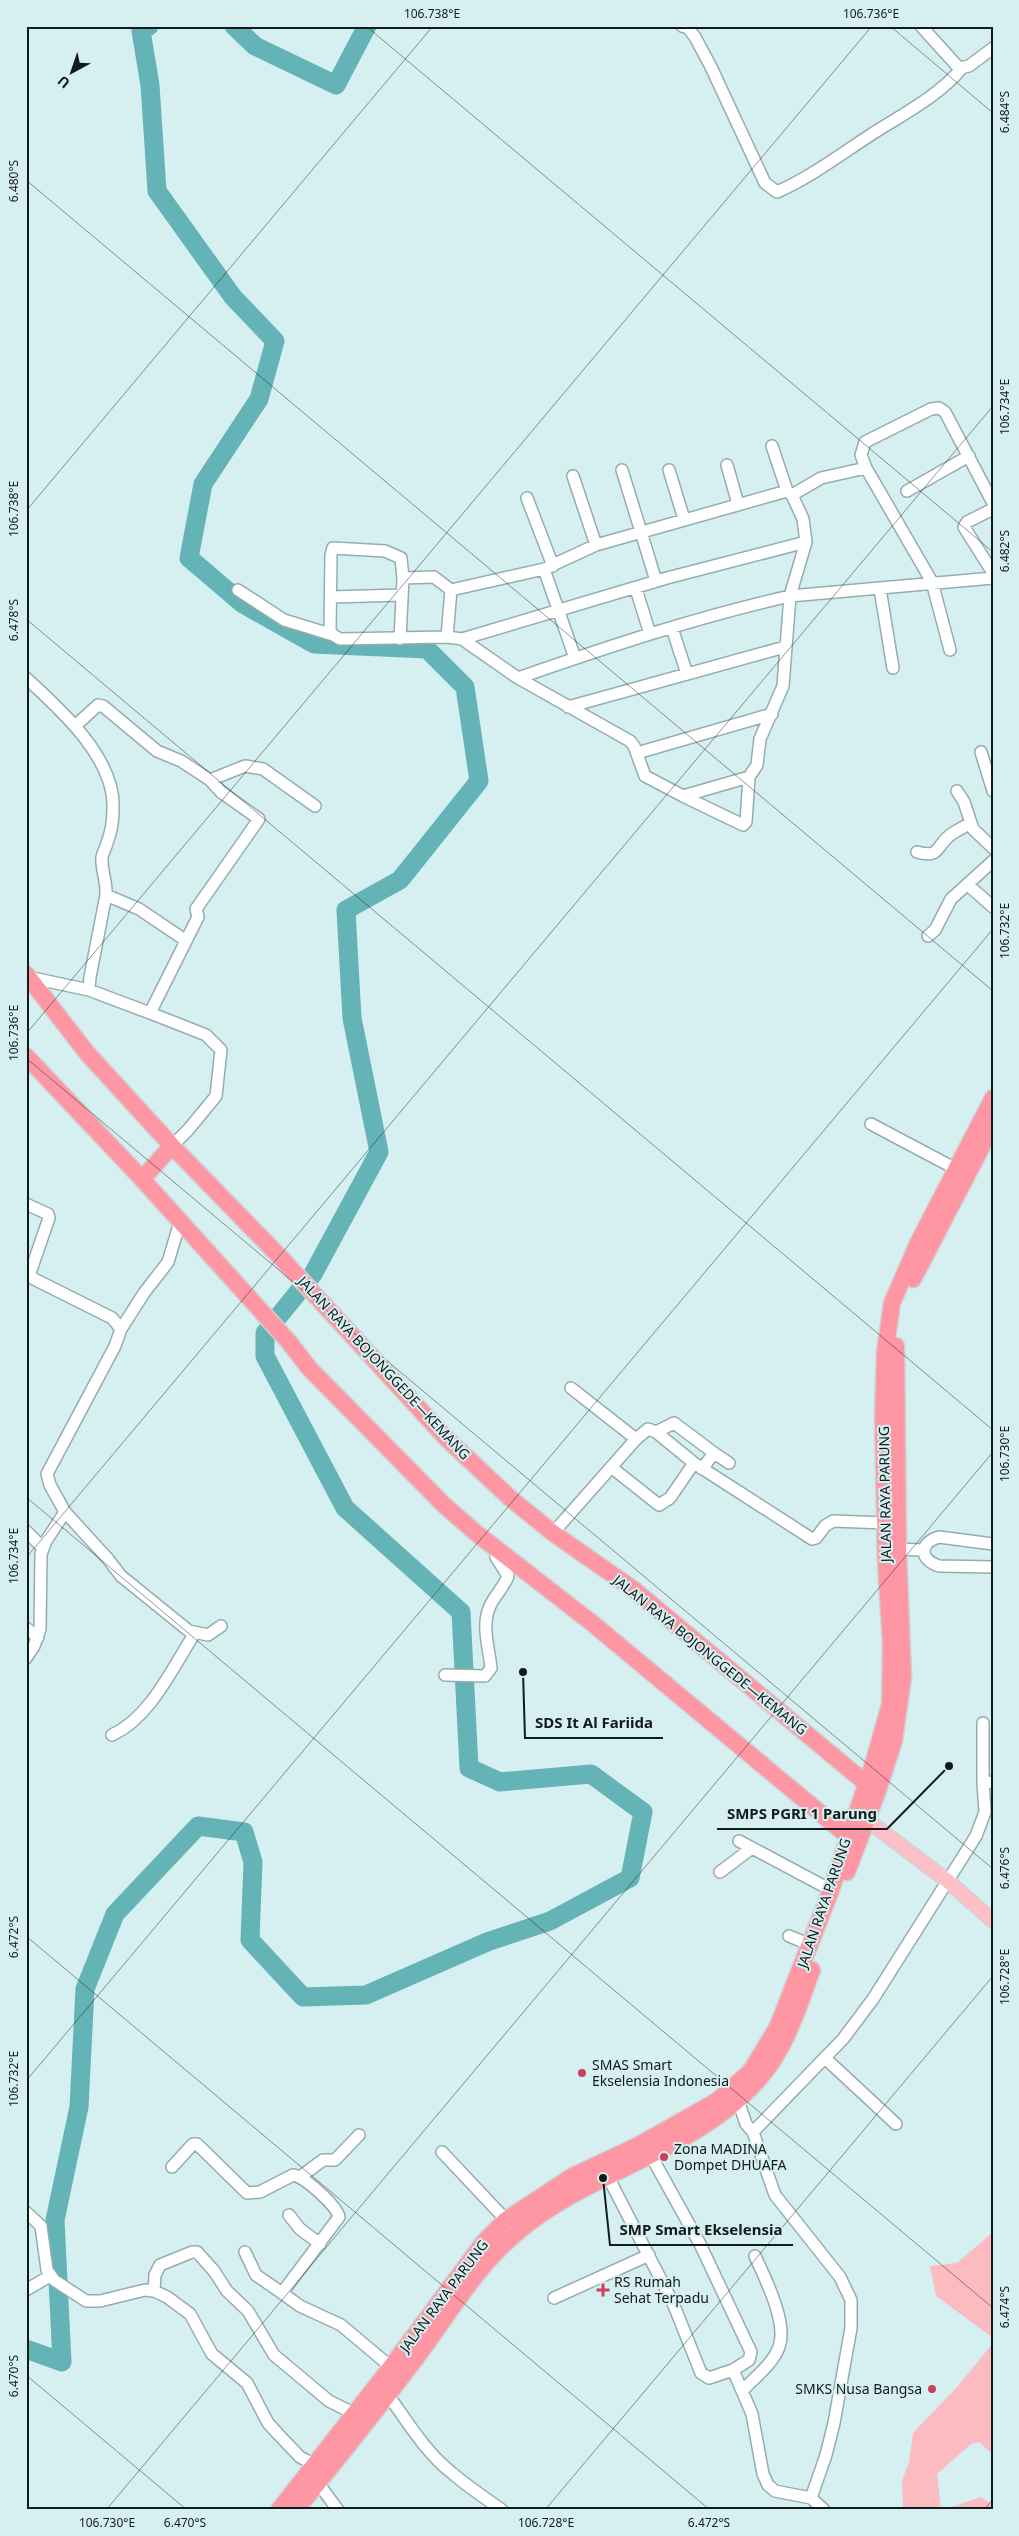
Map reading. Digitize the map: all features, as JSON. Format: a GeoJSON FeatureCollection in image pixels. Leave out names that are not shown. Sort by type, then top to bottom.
{"type":"FeatureCollection","features":[{"type":"Feature","properties":{"kind":"highway","name":"JALAN RAYA BOJONGGEDE—KEMANG"},"geometry":{"type":"LineString","coordinates":[[27,975],[87,1053],[172,1146],[281,1258],[447,1439],[510,1498],[553,1533],[633,1589],[872,1788]]}},
{"type":"Feature","properties":{"kind":"highway"},"geometry":{"type":"LineString","coordinates":[[26,1056],[142,1179],[289,1342],[309,1368],[413,1474],[476,1533],[592,1623],[852,1840]]}},
{"type":"Feature","properties":{"kind":"highway","name":"JALAN RAYA PARUNG"},"geometry":{"type":"LineString","coordinates":[[892,1549],[886,1523],[883,1417],[885,1352],[892,1303],[903,1275],[993,1098]]}},
{"type":"Feature","properties":{"kind":"highway","name":"JALAN RAYA PARUNG"},"geometry":{"type":"LineString","coordinates":[[296,2510],[318,2483],[396,2406],[487,2262],[518,2230],[605,2169],[717,2101],[751,2071],[778,2026],[812,1945],[831,1890],[872,1788],[894,1741],[903,1677],[892,1549],[898,1326],[913,1278],[993,1125]]}},
{"type":"Feature","properties":{"kind":"highway"},"geometry":{"type":"LineString","coordinates":[[142,1179],[172,1146]]}},
{"type":"Feature","properties":{"kind":"highway","name":"JALAN RAYA PARUNG"},"geometry":{"type":"LineString","coordinates":[[279,2510],[391,2367],[484,2242],[506,2220],[573,2176],[605,2169],[650,2154],[700,2127],[738,2100],[759,2080],[770,2065],[793,2023],[852,1840]]}},
{"type":"Feature","properties":{"kind":"main road"},"geometry":{"type":"LineString","coordinates":[[862,1816],[927,1865],[993,1922]]}},
{"type":"Feature","properties":{"kind":"street"},"geometry":{"type":"LineString","coordinates":[[682,26],[688,28],[695,37],[765,183],[777,192],[803,179],[911,109],[954,77],[961,69],[993,48]]}},
{"type":"Feature","properties":{"kind":"street"},"geometry":{"type":"LineString","coordinates":[[920,26],[961,69]]}},
{"type":"Feature","properties":{"kind":"street"},"geometry":{"type":"LineString","coordinates":[[950,650],[932,582],[866,468],[861,454],[866,442],[906,420],[935,408],[945,412],[969,456],[992,509],[967,522],[964,527],[993,573]]}},
{"type":"Feature","properties":{"kind":"street"},"geometry":{"type":"LineString","coordinates":[[462,639],[518,678],[568,708],[630,741],[647,777],[743,825],[746,822],[749,777],[757,765],[760,739],[783,686],[790,596],[806,542],[803,518],[789,493],[772,446]]}},
{"type":"Feature","properties":{"kind":"street"},"geometry":{"type":"LineString","coordinates":[[907,491],[969,456]]}},
{"type":"Feature","properties":{"kind":"street"},"geometry":{"type":"LineString","coordinates":[[727,465],[738,504]]}},
{"type":"Feature","properties":{"kind":"street"},"geometry":{"type":"LineString","coordinates":[[451,590],[548,568],[596,545],[738,504],[789,493],[821,478],[866,468]]}},
{"type":"Feature","properties":{"kind":"street"},"geometry":{"type":"LineString","coordinates":[[622,470],[656,581]]}},
{"type":"Feature","properties":{"kind":"street"},"geometry":{"type":"LineString","coordinates":[[669,470],[684,519]]}},
{"type":"Feature","properties":{"kind":"street"},"geometry":{"type":"LineString","coordinates":[[573,476],[596,545]]}},
{"type":"Feature","properties":{"kind":"street"},"geometry":{"type":"LineString","coordinates":[[528,498],[559,611],[575,658]]}},
{"type":"Feature","properties":{"kind":"street"},"geometry":{"type":"LineString","coordinates":[[238,590],[283,619],[340,639],[447,637],[462,639],[636,589],[656,581],[806,542]]}},
{"type":"Feature","properties":{"kind":"street"},"geometry":{"type":"LineString","coordinates":[[333,635],[330,630],[332,597],[331,555],[334,548],[384,551],[398,556],[403,561],[400,639]]}},
{"type":"Feature","properties":{"kind":"street"},"geometry":{"type":"LineString","coordinates":[[403,578],[434,577],[451,590]]}},
{"type":"Feature","properties":{"kind":"street"},"geometry":{"type":"LineString","coordinates":[[518,678],[650,634],[734,609],[790,596],[993,578]]}},
{"type":"Feature","properties":{"kind":"street"},"geometry":{"type":"LineString","coordinates":[[880,588],[893,668]]}},
{"type":"Feature","properties":{"kind":"street"},"geometry":{"type":"LineString","coordinates":[[636,589],[650,634]]}},
{"type":"Feature","properties":{"kind":"street"},"geometry":{"type":"LineString","coordinates":[[447,637],[451,590]]}},
{"type":"Feature","properties":{"kind":"street"},"geometry":{"type":"LineString","coordinates":[[332,597],[402,595]]}},
{"type":"Feature","properties":{"kind":"street"},"geometry":{"type":"LineString","coordinates":[[672,628],[687,674]]}},
{"type":"Feature","properties":{"kind":"street"},"geometry":{"type":"LineString","coordinates":[[568,708],[785,647]]}},
{"type":"Feature","properties":{"kind":"street"},"geometry":{"type":"LineString","coordinates":[[26,678],[74,726],[98,760],[111,787],[113,808],[110,832],[102,859],[107,884],[106,895],[90,978],[90,990]]}},
{"type":"Feature","properties":{"kind":"street"},"geometry":{"type":"LineString","coordinates":[[74,726],[91,709],[99,705],[157,751],[181,761],[210,780],[221,792],[259,819],[196,910],[198,917],[150,1013]]}},
{"type":"Feature","properties":{"kind":"street"},"geometry":{"type":"LineString","coordinates":[[637,753],[772,714]]}},
{"type":"Feature","properties":{"kind":"street"},"geometry":{"type":"LineString","coordinates":[[981,752],[993,791]]}},
{"type":"Feature","properties":{"kind":"street"},"geometry":{"type":"LineString","coordinates":[[210,780],[245,766],[263,769],[315,806]]}},
{"type":"Feature","properties":{"kind":"street"},"geometry":{"type":"LineString","coordinates":[[683,796],[749,777]]}},
{"type":"Feature","properties":{"kind":"street"},"geometry":{"type":"LineString","coordinates":[[957,792],[964,802],[970,824],[993,848]]}},
{"type":"Feature","properties":{"kind":"street"},"geometry":{"type":"LineString","coordinates":[[917,852],[928,855],[938,852],[947,837],[970,824]]}},
{"type":"Feature","properties":{"kind":"street"},"geometry":{"type":"LineString","coordinates":[[928,936],[935,930],[951,900],[993,861]]}},
{"type":"Feature","properties":{"kind":"street"},"geometry":{"type":"LineString","coordinates":[[968,885],[993,906]]}},
{"type":"Feature","properties":{"kind":"street"},"geometry":{"type":"LineString","coordinates":[[106,895],[138,909],[185,940]]}},
{"type":"Feature","properties":{"kind":"street"},"geometry":{"type":"LineString","coordinates":[[27,975],[90,990],[150,1013],[206,1035],[220,1050],[216,1096],[172,1146]]}},
{"type":"Feature","properties":{"kind":"street"},"geometry":{"type":"LineString","coordinates":[[871,1124],[956,1169]]}},
{"type":"Feature","properties":{"kind":"street"},"geometry":{"type":"LineString","coordinates":[[26,1204],[48,1214],[50,1218],[32,1267],[32,1278],[112,1318],[121,1329]]}},
{"type":"Feature","properties":{"kind":"street"},"geometry":{"type":"LineString","coordinates":[[180,1222],[168,1262],[144,1293],[121,1329],[115,1346],[48,1474],[48,1482],[65,1512],[125,1581],[180,1624],[195,1633],[212,1634],[221,1626]]}},
{"type":"Feature","properties":{"kind":"street"},"geometry":{"type":"LineString","coordinates":[[570,1388],[636,1440]]}},
{"type":"Feature","properties":{"kind":"street"},"geometry":{"type":"LineString","coordinates":[[656,1432],[674,1423],[730,1463]]}},
{"type":"Feature","properties":{"kind":"street"},"geometry":{"type":"LineString","coordinates":[[553,1533],[611,1467],[648,1429],[656,1432],[698,1466],[812,1539],[816,1538],[825,1526],[833,1521],[886,1523]]}},
{"type":"Feature","properties":{"kind":"street"},"geometry":{"type":"LineString","coordinates":[[611,1467],[660,1506],[670,1498],[698,1466],[714,1453]]}},
{"type":"Feature","properties":{"kind":"street"},"geometry":{"type":"LineString","coordinates":[[26,1658],[38,1637],[43,1548],[65,1512]]}},
{"type":"Feature","properties":{"kind":"street"},"geometry":{"type":"LineString","coordinates":[[26,1531],[43,1548]]}},
{"type":"Feature","properties":{"kind":"street"},"geometry":{"type":"LineString","coordinates":[[993,1544],[939,1537],[931,1539],[925,1544],[924,1553],[931,1563],[939,1566],[993,1566]]}},
{"type":"Feature","properties":{"kind":"street"},"geometry":{"type":"LineString","coordinates":[[892,1549],[924,1553]]}},
{"type":"Feature","properties":{"kind":"street"},"geometry":{"type":"LineString","coordinates":[[445,1675],[485,1676],[491,1668],[485,1626],[486,1613],[505,1584],[508,1576],[496,1557],[499,1550]]}},
{"type":"Feature","properties":{"kind":"street"},"geometry":{"type":"LineString","coordinates":[[26,1628],[38,1637]]}},
{"type":"Feature","properties":{"kind":"street"},"geometry":{"type":"LineString","coordinates":[[112,1735],[126,1728],[139,1716],[195,1633]]}},
{"type":"Feature","properties":{"kind":"street"},"geometry":{"type":"LineString","coordinates":[[750,2128],[826,2058],[873,1999],[976,1836],[986,1812],[988,1783],[983,1723]]}},
{"type":"Feature","properties":{"kind":"street"},"geometry":{"type":"LineString","coordinates":[[739,1841],[831,1890]]}},
{"type":"Feature","properties":{"kind":"street"},"geometry":{"type":"LineString","coordinates":[[720,1872],[752,1848]]}},
{"type":"Feature","properties":{"kind":"street"},"geometry":{"type":"LineString","coordinates":[[789,1936],[812,1945]]}},
{"type":"Feature","properties":{"kind":"street"},"geometry":{"type":"LineString","coordinates":[[826,2058],[896,2124]]}},
{"type":"Feature","properties":{"kind":"street"},"geometry":{"type":"LineString","coordinates":[[738,2100],[775,2195],[840,2277],[850,2300],[851,2328],[834,2423],[826,2455],[811,2498]]}},
{"type":"Feature","properties":{"kind":"street"},"geometry":{"type":"LineString","coordinates":[[300,2177],[322,2160],[335,2160],[359,2135]]}},
{"type":"Feature","properties":{"kind":"street"},"geometry":{"type":"LineString","coordinates":[[172,2167],[193,2144],[197,2144],[246,2193],[260,2192],[288,2176],[300,2177],[338,2213],[337,2222],[282,2293]]}},
{"type":"Feature","properties":{"kind":"street"},"geometry":{"type":"LineString","coordinates":[[442,2152],[506,2220]]}},
{"type":"Feature","properties":{"kind":"street"},"geometry":{"type":"LineString","coordinates":[[605,2169],[674,2303],[701,2373],[709,2378],[733,2370],[749,2360],[751,2352],[700,2244],[650,2154]]}},
{"type":"Feature","properties":{"kind":"street"},"geometry":{"type":"LineString","coordinates":[[26,2212],[41,2226],[52,2278],[86,2301],[100,2301],[145,2290],[154,2291],[167,2297],[190,2314],[212,2354],[247,2383],[268,2423],[300,2457],[315,2465]]}},
{"type":"Feature","properties":{"kind":"street"},"geometry":{"type":"LineString","coordinates":[[289,2214],[300,2229],[320,2244]]}},
{"type":"Feature","properties":{"kind":"street"},"geometry":{"type":"LineString","coordinates":[[154,2291],[155,2275],[160,2265],[192,2252],[197,2252],[214,2271],[227,2290],[248,2311],[274,2355],[329,2401],[355,2414]]}},
{"type":"Feature","properties":{"kind":"street"},"geometry":{"type":"LineString","coordinates":[[245,2252],[256,2275],[300,2306],[341,2325],[391,2367]]}},
{"type":"Feature","properties":{"kind":"street"},"geometry":{"type":"LineString","coordinates":[[554,2298],[649,2255]]}},
{"type":"Feature","properties":{"kind":"street"},"geometry":{"type":"LineString","coordinates":[[742,2391],[774,2357],[782,2337],[772,2298],[755,2256]]}},
{"type":"Feature","properties":{"kind":"street"},"geometry":{"type":"LineString","coordinates":[[26,2290],[52,2278]]}},
{"type":"Feature","properties":{"kind":"street"},"geometry":{"type":"LineString","coordinates":[[733,2370],[755,2422],[764,2474],[768,2485],[775,2491],[811,2498],[824,2510]]}},
{"type":"Feature","properties":{"kind":"street"},"geometry":{"type":"LineString","coordinates":[[396,2406],[422,2443],[444,2466],[502,2510]]}},
{"type":"Feature","properties":{"kind":"street"},"geometry":{"type":"LineString","coordinates":[[318,2483],[338,2510]]}},
{"type":"Feature","properties":{"kind":"shaded area"},"geometry":{"type":"Polygon","coordinates":[[[993,2232],[993,2338],[936,2296],[930,2266],[957,2263],[993,2232]]]}},
{"type":"Feature","properties":{"kind":"shaded area"},"geometry":{"type":"Polygon","coordinates":[[[993,2343],[993,2455],[979,2442],[971,2444],[937,2474],[941,2510],[903,2510],[902,2480],[909,2463],[913,2433],[958,2386],[993,2343]]]}},
{"type":"Feature","properties":{"kind":"shaded area"},"geometry":{"type":"Polygon","coordinates":[[[981,2497],[991,2504],[993,2510],[943,2510],[981,2497]]]}},
{"type":"Feature","properties":{"kind":"waterway"},"geometry":{"type":"LineString","coordinates":[[26,2349],[62,2362],[55,2220],[79,2107],[85,1989],[115,1914],[198,1826],[244,1832],[253,1862],[250,1940],[303,1997],[366,1995],[487,1942],[550,1921],[630,1878],[643,1812],[591,1774],[500,1782],[469,1768],[461,1612],[345,1508],[265,1356],[265,1333],[313,1274],[379,1152],[352,1018],[346,910],[400,880],[479,781],[465,687],[427,649],[314,644],[243,604],[189,558],[203,484],[259,399],[275,341],[233,297],[157,191],[150,85],[141,31],[149,26]]}},
{"type":"Feature","properties":{"kind":"waterway"},"geometry":{"type":"LineString","coordinates":[[234,26],[255,46],[336,85],[367,26]]}},
{"type":"Feature","properties":{"kind":"place","name":"SDS It Al Fariida"},"geometry":{"type":"Point","coordinates":[523,1672]}},
{"type":"Feature","properties":{"kind":"place","name":"SMPS PGRI 1 Parung"},"geometry":{"type":"Point","coordinates":[949,1766]}},
{"type":"Feature","properties":{"kind":"place","name":"SMAS Smart Ekselensia Indonesia"},"geometry":{"type":"Point","coordinates":[582,2073]}},
{"type":"Feature","properties":{"kind":"place","name":"Zona MADINA Dompet DHUAFA"},"geometry":{"type":"Point","coordinates":[664,2157]}},
{"type":"Feature","properties":{"kind":"place","name":"SMP Smart Ekselensia"},"geometry":{"type":"Point","coordinates":[603,2178]}},
{"type":"Feature","properties":{"kind":"place","name":"RS Rumah Sehat Terpadu"},"geometry":{"type":"Point","coordinates":[603,2290]}},
{"type":"Feature","properties":{"kind":"place","name":"SMKS Nusa Bangsa"},"geometry":{"type":"Point","coordinates":[932,2389]}}]}
